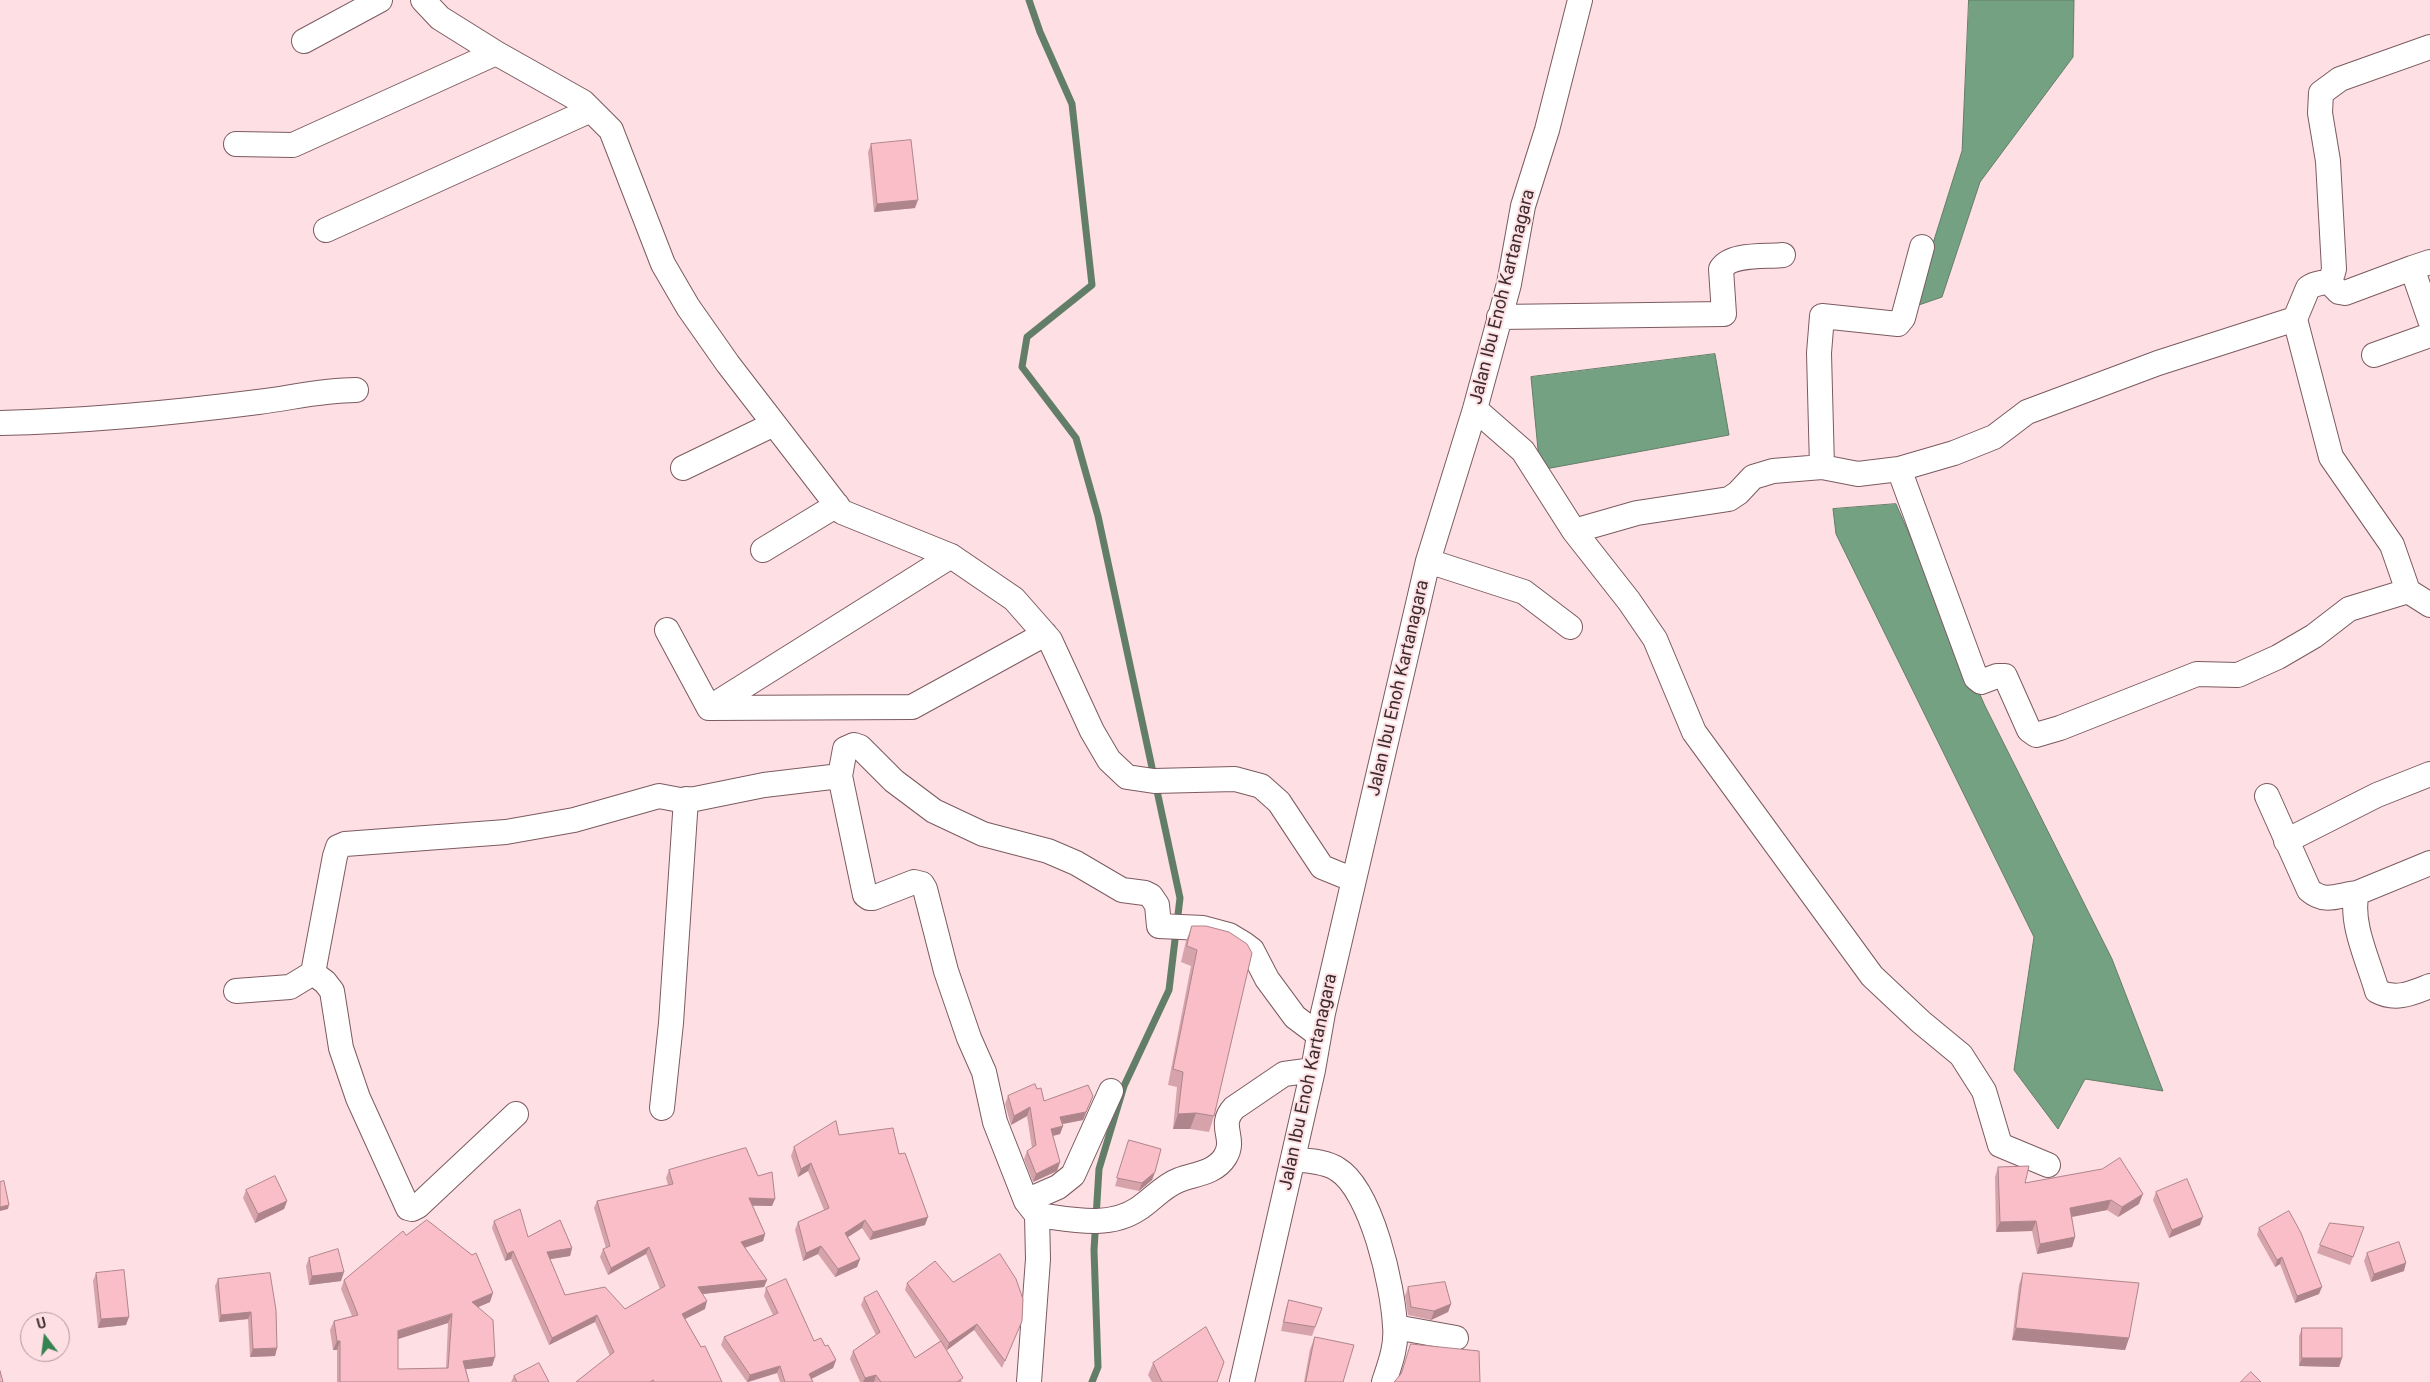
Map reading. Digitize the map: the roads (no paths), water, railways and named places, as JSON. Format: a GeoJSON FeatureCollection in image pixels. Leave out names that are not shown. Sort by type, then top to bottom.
{"type":"FeatureCollection","features":[{"type":"Feature","properties":{"kind":"street"},"geometry":{"type":"LineString","coordinates":[[304,41],[380,0]]}},
{"type":"Feature","properties":{"kind":"street"},"geometry":{"type":"LineString","coordinates":[[423,0],[440,18],[496,53],[584,102],[611,130],[668,273],[688,307],[728,364],[842,512],[951,556],[1014,598],[1050,640],[1092,731],[1108,760],[1127,777],[1140,780],[1235,779],[1261,786],[1279,802],[1322,867],[1354,880]]}},
{"type":"Feature","properties":{"kind":"street","name":"Jalan Ibu Enoh Kartanagara"},"geometry":{"type":"LineString","coordinates":[[1242,1382],[1354,880],[1428,561],[1475,409],[1508,284],[1523,206],[1547,130],[1580,0]]}},
{"type":"Feature","properties":{"kind":"street"},"geometry":{"type":"LineString","coordinates":[[2430,47],[2340,79],[2321,93],[2320,114],[2328,161],[2334,269],[2329,282],[2313,284],[2308,288],[2295,319],[2331,457],[2392,545],[2408,592],[2430,604]]}},
{"type":"Feature","properties":{"kind":"street"},"geometry":{"type":"LineString","coordinates":[[236,144],[293,146],[496,53]]}},
{"type":"Feature","properties":{"kind":"street"},"geometry":{"type":"LineString","coordinates":[[326,230],[591,110]]}},
{"type":"Feature","properties":{"kind":"street"},"geometry":{"type":"LineString","coordinates":[[1822,467],[1819,353],[1822,316],[1894,324],[1901,322],[1922,247]]}},
{"type":"Feature","properties":{"kind":"street"},"geometry":{"type":"LineString","coordinates":[[1498,317],[1724,314],[1721,269],[1726,263],[1735,260],[1783,255]]}},
{"type":"Feature","properties":{"kind":"street"},"geometry":{"type":"LineString","coordinates":[[2329,282],[2339,292],[2345,293],[2421,265],[2430,320]]}},
{"type":"Feature","properties":{"kind":"street"},"geometry":{"type":"LineString","coordinates":[[1574,531],[1637,513],[1729,499],[1738,493],[1754,476],[1773,471],[1822,467],[1858,474],[1898,469],[1954,452],[1994,437],[2027,412],[2158,363],[2295,319]]}},
{"type":"Feature","properties":{"kind":"street"},"geometry":{"type":"LineString","coordinates":[[2374,355],[2430,335]]}},
{"type":"Feature","properties":{"kind":"street"},"geometry":{"type":"LineString","coordinates":[[0,423],[62,422],[259,402],[333,390],[356,390]]}},
{"type":"Feature","properties":{"kind":"street"},"geometry":{"type":"LineString","coordinates":[[1475,409],[1523,451],[1574,531],[1629,601],[1655,639],[1694,732],[1872,976],[1920,1022],[1961,1055],[1984,1091],[2000,1145],[2048,1164]]}},
{"type":"Feature","properties":{"kind":"street"},"geometry":{"type":"LineString","coordinates":[[683,468],[774,424]]}},
{"type":"Feature","properties":{"kind":"street"},"geometry":{"type":"LineString","coordinates":[[1898,469],[1976,678],[1981,682],[1997,676],[2005,676],[2029,730],[2036,735],[2060,728],[2197,674],[2238,675],[2278,657],[2314,636],[2349,609],[2408,592]]}},
{"type":"Feature","properties":{"kind":"street"},"geometry":{"type":"LineString","coordinates":[[763,550],[837,505]]}},
{"type":"Feature","properties":{"kind":"street"},"geometry":{"type":"LineString","coordinates":[[710,708],[951,556]]}},
{"type":"Feature","properties":{"kind":"street"},"geometry":{"type":"LineString","coordinates":[[1428,561],[1524,592],[1570,627]]}},
{"type":"Feature","properties":{"kind":"street"},"geometry":{"type":"LineString","coordinates":[[667,630],[710,708]]}},
{"type":"Feature","properties":{"kind":"street"},"geometry":{"type":"LineString","coordinates":[[710,708],[912,706],[1045,634]]}},
{"type":"Feature","properties":{"kind":"street"},"geometry":{"type":"LineString","coordinates":[[1030,1382],[1038,1259],[1032,1208],[995,1122],[984,1072],[969,1038],[946,972],[925,889],[922,884],[914,882],[872,898],[865,895],[840,776],[846,749],[854,745],[860,747],[894,781],[934,811],[983,834],[1048,851],[1076,863],[1122,890],[1144,893],[1151,896],[1158,905],[1159,926],[1203,928],[1229,935],[1252,950],[1266,979],[1295,1017],[1319,1036]]}},
{"type":"Feature","properties":{"kind":"street"},"geometry":{"type":"LineString","coordinates":[[2286,841],[2377,794],[2430,774]]}},
{"type":"Feature","properties":{"kind":"street"},"geometry":{"type":"LineString","coordinates":[[236,991],[290,987],[313,973],[338,847],[345,844],[506,832],[574,820],[650,797],[686,799],[764,785],[840,776]]}},
{"type":"Feature","properties":{"kind":"street"},"geometry":{"type":"LineString","coordinates":[[2267,796],[2309,890],[2318,898],[2328,899],[2338,895],[2357,893],[2430,863]]}},
{"type":"Feature","properties":{"kind":"street"},"geometry":{"type":"LineString","coordinates":[[662,1108],[671,1024],[686,799]]}},
{"type":"Feature","properties":{"kind":"street"},"geometry":{"type":"LineString","coordinates":[[2357,893],[2354,903],[2355,917],[2377,991],[2386,996],[2402,996],[2430,986]]}},
{"type":"Feature","properties":{"kind":"street"},"geometry":{"type":"LineString","coordinates":[[313,973],[325,982],[332,991],[341,1048],[352,1082],[408,1208],[412,1209],[418,1206],[516,1114]]}},
{"type":"Feature","properties":{"kind":"street"},"geometry":{"type":"LineString","coordinates":[[1032,1208],[1076,1220],[1104,1222],[1137,1210],[1177,1180],[1218,1167],[1226,1156],[1231,1143],[1226,1125],[1229,1114],[1284,1074],[1312,1070]]}},
{"type":"Feature","properties":{"kind":"street"},"geometry":{"type":"LineString","coordinates":[[1032,1208],[1073,1175],[1111,1092]]}},
{"type":"Feature","properties":{"kind":"street"},"geometry":{"type":"LineString","coordinates":[[1293,1159],[1330,1165],[1338,1169],[1358,1192],[1375,1229],[1383,1256],[1395,1326],[1395,1343],[1384,1382]]}},
{"type":"Feature","properties":{"kind":"street"},"geometry":{"type":"LineString","coordinates":[[1395,1326],[1456,1338]]}},
{"type":"Feature","properties":{"kind":"waterway"},"geometry":{"type":"LineString","coordinates":[[1029,0],[1040,32],[1072,104],[1092,285],[1027,337],[1022,367],[1076,438],[1098,516],[1180,898],[1169,990],[1124,1086],[1099,1169],[1094,1250],[1098,1367],[1092,1382]]}}]}
